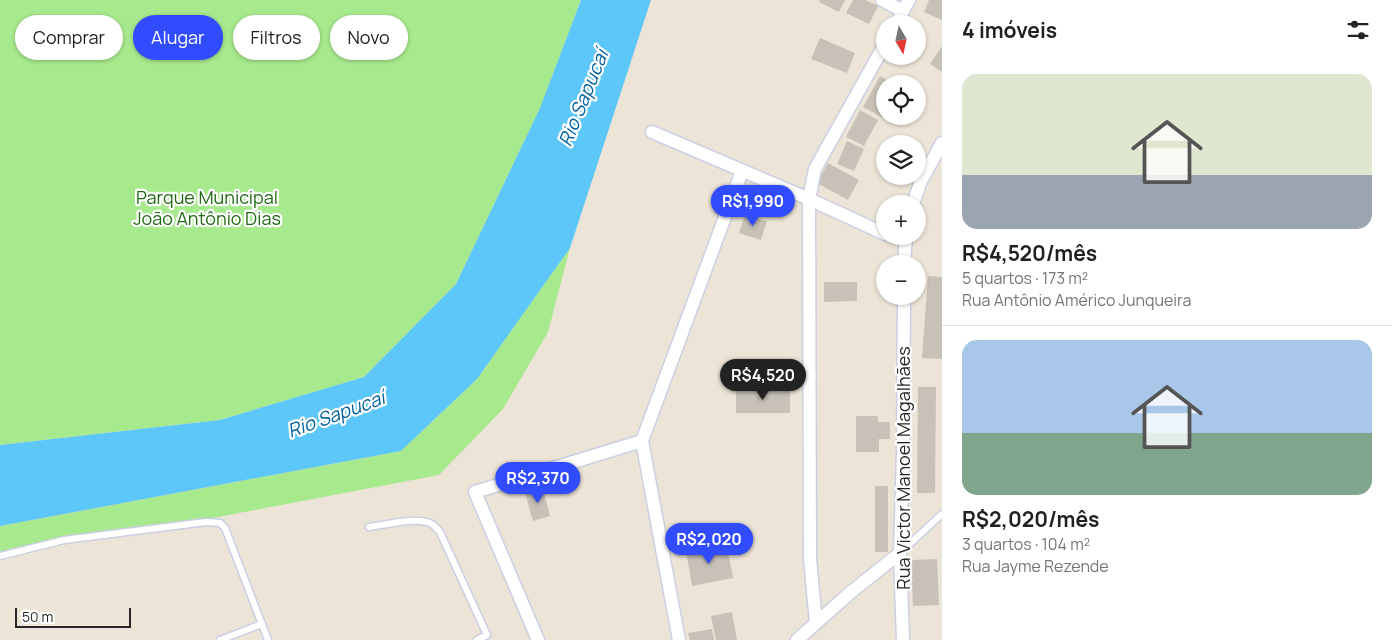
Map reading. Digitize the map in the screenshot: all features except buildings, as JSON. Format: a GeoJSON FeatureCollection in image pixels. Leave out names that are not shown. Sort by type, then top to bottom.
{"type":"FeatureCollection","features":[{"type":"Feature","properties":{"kind":"street"},"geometry":{"type":"LineString","coordinates":[[882,0],[906,6]]}},
{"type":"Feature","properties":{"kind":"street"},"geometry":{"type":"LineString","coordinates":[[816,623],[810,559],[809,199],[815,169],[876,60]]}},
{"type":"Feature","properties":{"kind":"street"},"geometry":{"type":"LineString","coordinates":[[652,132],[876,230]]}},
{"type":"Feature","properties":{"kind":"street"},"geometry":{"type":"LineString","coordinates":[[916,195],[921,180],[942,143]]}},
{"type":"Feature","properties":{"kind":"street"},"geometry":{"type":"LineString","coordinates":[[679,640],[642,441],[742,171]]}},
{"type":"Feature","properties":{"kind":"street","name":"Rua Victor Manoel Magalhães"},"geometry":{"type":"LineString","coordinates":[[903,640],[900,553],[904,305]]}},
{"type":"Feature","properties":{"kind":"street"},"geometry":{"type":"LineString","coordinates":[[538,640],[475,492],[642,441]]}},
{"type":"Feature","properties":{"kind":"street"},"geometry":{"type":"LineString","coordinates":[[797,640],[900,553]]}},
{"type":"Feature","properties":{"kind":"lane"},"geometry":{"type":"LineString","coordinates":[[900,553],[942,514]]}},
{"type":"Feature","properties":{"kind":"lane"},"geometry":{"type":"LineString","coordinates":[[369,527],[424,521],[432,524],[440,532],[488,638],[477,640]]}},
{"type":"Feature","properties":{"kind":"lane"},"geometry":{"type":"LineString","coordinates":[[0,556],[64,540],[206,522],[220,523],[224,528],[268,640]]}},
{"type":"Feature","properties":{"kind":"lane"},"geometry":{"type":"LineString","coordinates":[[220,640],[262,624]]}},
{"type":"Feature","properties":{"kind":"green space","name":"Parque Municipal João Antônio Dias"},"geometry":{"type":"Polygon","coordinates":[[[0,0],[581,0],[540,108],[456,284],[364,377],[220,420],[0,445],[0,0]]]}},
{"type":"Feature","properties":{"kind":"green space"},"geometry":{"type":"Polygon","coordinates":[[[570,248],[548,332],[503,409],[439,475],[0,556],[0,526],[401,451],[477,379],[570,248]]]}},
{"type":"Feature","properties":{"kind":"water","name":"Rio Sapucaí"},"geometry":{"type":"Polygon","coordinates":[[[581,0],[651,0],[570,248],[477,379],[401,451],[0,526],[0,445],[220,420],[364,377],[456,284],[540,108],[581,0]]]}}]}
